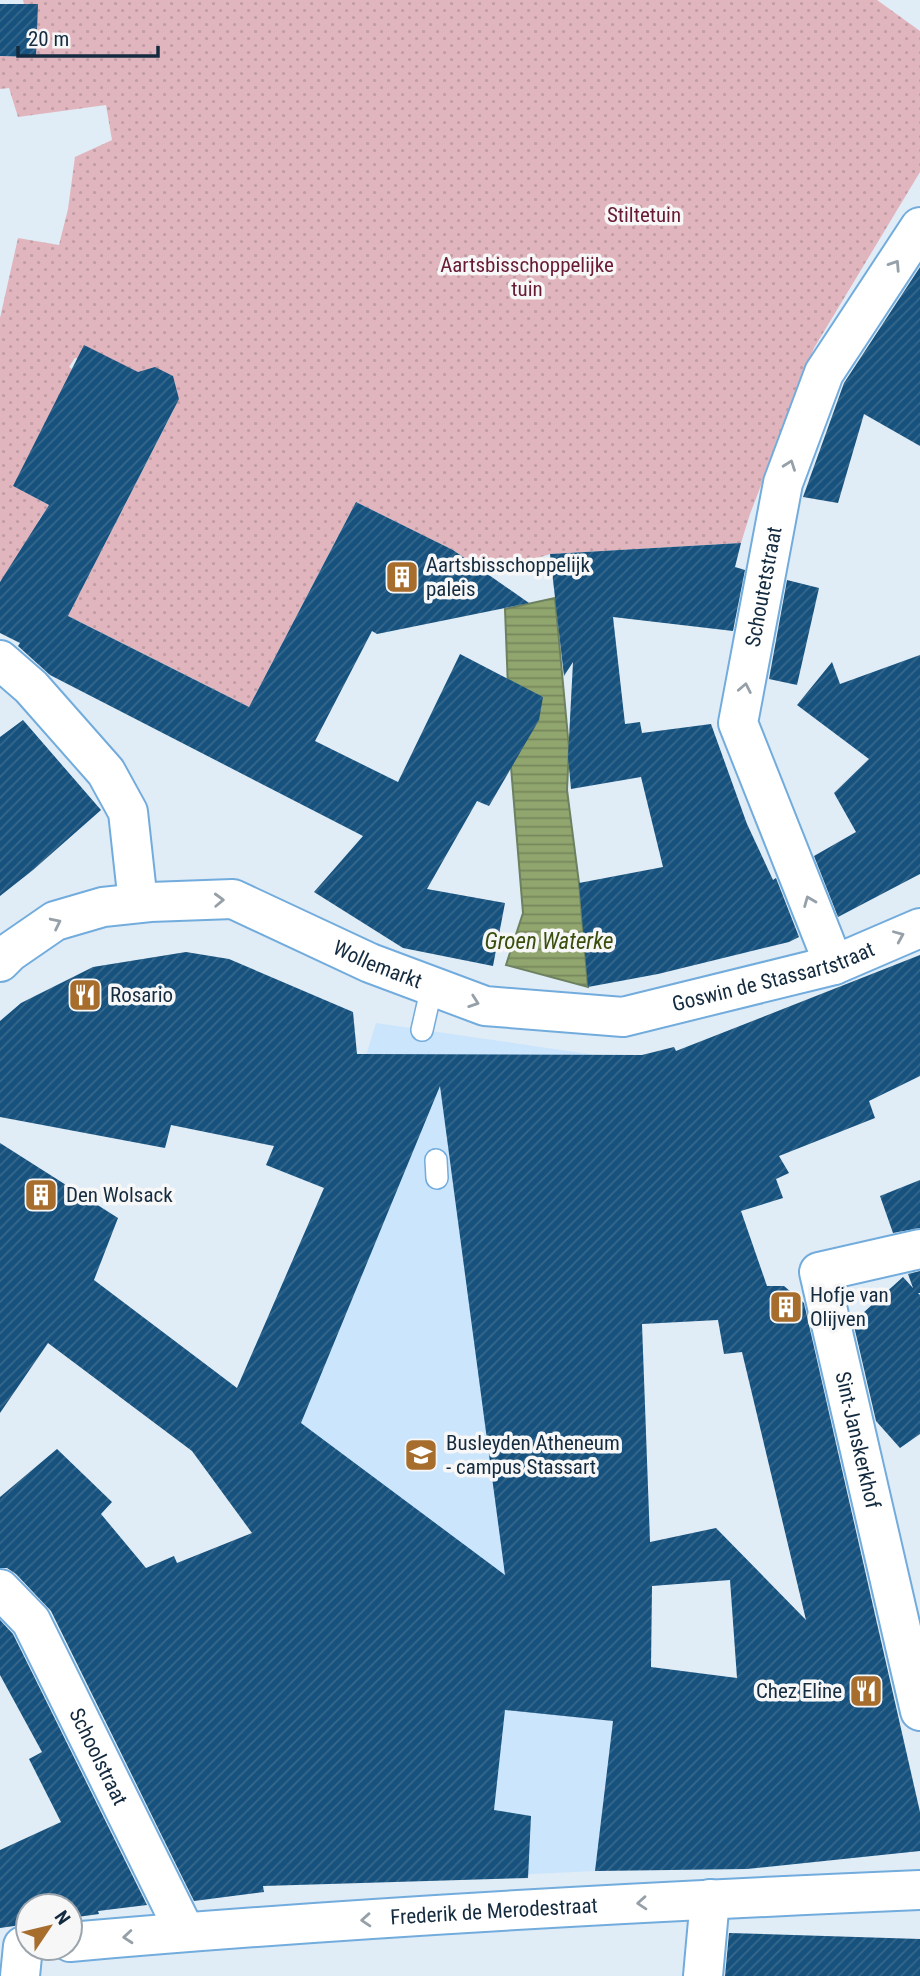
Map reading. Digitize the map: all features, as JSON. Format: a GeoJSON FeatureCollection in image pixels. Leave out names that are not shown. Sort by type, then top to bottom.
{"type":"FeatureCollection","features":[{"type":"Feature","properties":{"kind":"street","name":"Schoutetstraat"},"geometry":{"type":"LineString","coordinates":[[834,965],[738,723],[783,483],[824,373],[920,227]]}},
{"type":"Feature","properties":{"kind":"street"},"geometry":{"type":"LineString","coordinates":[[0,660],[30,687],[107,772],[128,812],[138,903]]}},
{"type":"Feature","properties":{"kind":"street","name":"Wollemarkt"},"geometry":{"type":"LineString","coordinates":[[0,962],[55,921],[103,907],[138,903],[233,900],[370,963],[485,1006],[623,1017]]}},
{"type":"Feature","properties":{"kind":"street","name":"Goswin de Stassartstraat"},"geometry":{"type":"LineString","coordinates":[[623,1017],[834,965],[920,928]]}},
{"type":"Feature","properties":{"kind":"street","name":"Sint-Janskerkhof"},"geometry":{"type":"LineString","coordinates":[[920,1250],[819,1272],[920,1711]]}},
{"type":"Feature","properties":{"kind":"street","name":"Schoolstraat"},"geometry":{"type":"LineString","coordinates":[[0,1589],[31,1621],[186,1932]]}},
{"type":"Feature","properties":{"kind":"street","name":"Frederik de Merodestraat"},"geometry":{"type":"LineString","coordinates":[[84,1941],[186,1932],[708,1916],[920,1890]]}},
{"type":"Feature","properties":{"kind":"street"},"geometry":{"type":"LineString","coordinates":[[703,1976],[708,1916]]}},
{"type":"Feature","properties":{"kind":"lane"},"geometry":{"type":"LineString","coordinates":[[422,1030],[432,986]]}},
{"type":"Feature","properties":{"kind":"shaded area","name":"Busleyden Atheneum - campus Stassart"},"geometry":{"type":"Polygon","coordinates":[[[376,1023],[595,1055],[643,1365],[652,1586],[613,1721],[595,1871],[394,1881],[237,1388],[346,1138],[352,1101],[376,1023]]]}},
{"type":"Feature","properties":{"kind":"green space","name":"Aartsbisschoppelijke tuin"},"geometry":{"type":"Polygon","coordinates":[[[23,0],[877,0],[920,31],[920,172],[814,348],[741,543],[550,554],[488,574],[453,550],[356,502],[249,707],[68,616],[174,409],[138,373],[75,358],[69,367],[72,369],[23,475],[13,486],[49,505],[39,520],[9,591],[0,580],[0,318],[18,238],[59,245],[68,209],[75,157],[112,140],[106,105],[18,117],[9,88],[0,89],[0,56],[36,57],[23,0]]]}},
{"type":"Feature","properties":{"kind":"water","name":"Groen Waterke"},"geometry":{"type":"Polygon","coordinates":[[[555,598],[569,748],[567,790],[588,987],[506,965],[523,913],[511,767],[505,609],[555,598]]]}},
{"type":"Feature","properties":{"kind":"building"},"geometry":{"type":"Polygon","coordinates":[[[0,4],[38,4],[36,57],[0,56],[0,4]]]}},
{"type":"Feature","properties":{"kind":"building"},"geometry":{"type":"Polygon","coordinates":[[[920,267],[920,446],[864,414],[838,503],[803,497],[844,383],[920,267]]]}},
{"type":"Feature","properties":{"kind":"building","name":"Aartsbisschoppelijk paleis"},"geometry":{"type":"Polygon","coordinates":[[[84,345],[138,372],[155,367],[173,376],[179,399],[68,616],[249,707],[356,502],[453,550],[529,603],[377,634],[372,631],[315,741],[398,782],[460,654],[543,697],[539,720],[489,806],[477,801],[427,889],[505,903],[493,966],[403,948],[314,892],[363,836],[50,675],[18,646],[20,643],[0,633],[0,582],[49,505],[13,486],[84,345]]]}},
{"type":"Feature","properties":{"kind":"building"},"geometry":{"type":"Polygon","coordinates":[[[741,543],[735,567],[745,570],[733,631],[613,617],[625,724],[640,722],[642,733],[711,724],[747,824],[773,880],[776,878],[799,937],[789,942],[658,974],[588,987],[579,883],[663,867],[641,777],[571,789],[568,757],[573,662],[564,676],[550,554],[741,543]]]}},
{"type":"Feature","properties":{"kind":"building"},"geometry":{"type":"Polygon","coordinates":[[[787,580],[819,588],[797,685],[769,679],[787,580]]]}},
{"type":"Feature","properties":{"kind":"building"},"geometry":{"type":"Polygon","coordinates":[[[920,655],[920,874],[838,917],[814,856],[856,832],[834,793],[869,759],[797,705],[832,662],[840,684],[920,655]]]}},
{"type":"Feature","properties":{"kind":"building"},"geometry":{"type":"Polygon","coordinates":[[[23,720],[101,810],[0,896],[0,737],[23,720]]]}},
{"type":"Feature","properties":{"kind":"building"},"geometry":{"type":"Polygon","coordinates":[[[186,952],[229,959],[353,1012],[357,1054],[642,1055],[674,1047],[676,1051],[920,955],[920,1076],[869,1101],[875,1118],[779,1156],[789,1173],[776,1179],[783,1198],[741,1211],[767,1286],[784,1286],[804,1303],[920,1812],[920,1851],[747,1869],[595,1871],[613,1721],[505,1710],[494,1810],[531,1816],[528,1878],[263,1886],[264,1892],[194,1901],[51,1611],[16,1574],[7,1568],[0,1568],[0,1497],[57,1449],[112,1502],[101,1514],[146,1568],[174,1556],[177,1563],[252,1533],[192,1451],[48,1343],[0,1413],[0,1143],[118,1218],[94,1280],[237,1388],[324,1188],[266,1165],[274,1146],[171,1125],[165,1148],[0,1117],[0,1021],[21,1003],[93,967],[186,952]],[[440,1086],[301,1423],[505,1575],[440,1086]],[[718,1320],[642,1324],[650,1542],[716,1528],[806,1620],[742,1352],[724,1354],[718,1320]],[[730,1580],[652,1586],[651,1667],[737,1678],[730,1580]]]}},
{"type":"Feature","properties":{"kind":"building"},"geometry":{"type":"Polygon","coordinates":[[[920,1180],[920,1228],[893,1233],[880,1196],[920,1180]]]}},
{"type":"Feature","properties":{"kind":"building"},"geometry":{"type":"Polygon","coordinates":[[[920,1271],[920,1434],[900,1448],[876,1421],[851,1313],[863,1313],[903,1277],[913,1288],[908,1274],[920,1271]]]}},
{"type":"Feature","properties":{"kind":"building"},"geometry":{"type":"Polygon","coordinates":[[[0,1620],[13,1634],[147,1905],[98,1911],[99,1914],[84,1916],[84,1892],[14,1892],[14,1926],[0,1928],[0,1850],[61,1822],[29,1759],[42,1752],[0,1675],[0,1620]]]}},
{"type":"Feature","properties":{"kind":"building"},"geometry":{"type":"Polygon","coordinates":[[[729,1933],[920,1939],[920,1976],[725,1976],[729,1933]]]}},
{"type":"Feature","properties":{"kind":"place","name":"Aartsbisschoppelijk paleis"},"geometry":{"type":"Point","coordinates":[402,577]}},
{"type":"Feature","properties":{"kind":"place","name":"Rosario"},"geometry":{"type":"Point","coordinates":[85,995]}},
{"type":"Feature","properties":{"kind":"place","name":"Den Wolsack"},"geometry":{"type":"Point","coordinates":[41,1195]}},
{"type":"Feature","properties":{"kind":"place","name":"Hofje van Olijven"},"geometry":{"type":"Point","coordinates":[786,1307]}},
{"type":"Feature","properties":{"kind":"place","name":"Busleyden Atheneum - campus Stassart"},"geometry":{"type":"Point","coordinates":[421,1455]}},
{"type":"Feature","properties":{"kind":"place","name":"Chez Eline"},"geometry":{"type":"Point","coordinates":[866,1691]}},
{"type":"Feature","properties":{"kind":"park label","name":"Stiltetuin"},"geometry":{"type":"Point","coordinates":[644,215]}}]}
